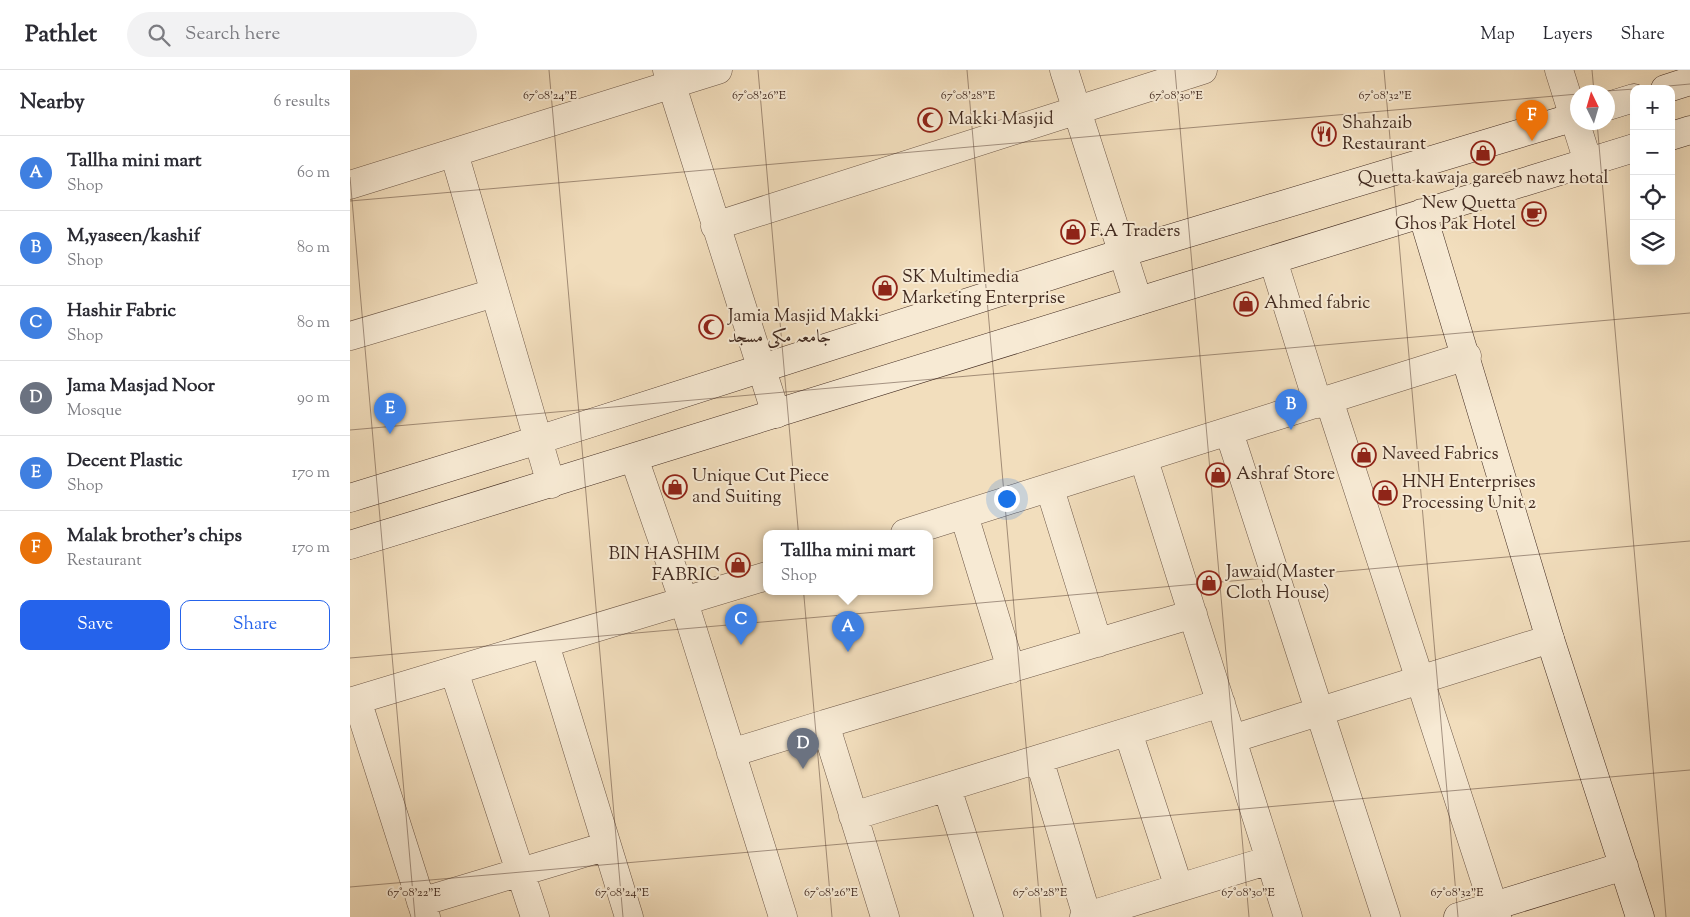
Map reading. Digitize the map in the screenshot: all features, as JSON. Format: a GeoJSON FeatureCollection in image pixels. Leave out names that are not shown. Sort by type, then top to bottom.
{"type":"FeatureCollection","features":[{"type":"Feature","properties":{"kind":"street"},"geometry":{"type":"LineString","coordinates":[[350,185],[454,153],[670,77],[718,70]]}},
{"type":"Feature","properties":{"kind":"street"},"geometry":{"type":"LineString","coordinates":[[1064,70],[1138,301]]}},
{"type":"Feature","properties":{"kind":"street"},"geometry":{"type":"LineString","coordinates":[[715,226],[1203,70]]}},
{"type":"Feature","properties":{"kind":"street"},"geometry":{"type":"LineString","coordinates":[[1559,70],[1570,100]]}},
{"type":"Feature","properties":{"kind":"street"},"geometry":{"type":"LineString","coordinates":[[670,77],[715,226],[776,414]]}},
{"type":"Feature","properties":{"kind":"street"},"geometry":{"type":"LineString","coordinates":[[1675,86],[1690,81]]}},
{"type":"Feature","properties":{"kind":"street"},"geometry":{"type":"LineString","coordinates":[[1615,104],[1630,99]]}},
{"type":"Feature","properties":{"kind":"street"},"geometry":{"type":"LineString","coordinates":[[350,498],[538,440],[1122,253],[1570,118]]}},
{"type":"Feature","properties":{"kind":"street"},"geometry":{"type":"LineString","coordinates":[[1580,130],[1588,162]]}},
{"type":"Feature","properties":{"kind":"street"},"geometry":{"type":"LineString","coordinates":[[1675,135],[1690,130]]}},
{"type":"Feature","properties":{"kind":"street"},"geometry":{"type":"LineString","coordinates":[[350,545],[1630,149]]}},
{"type":"Feature","properties":{"kind":"street"},"geometry":{"type":"LineString","coordinates":[[454,153],[550,484]]}},
{"type":"Feature","properties":{"kind":"street"},"geometry":{"type":"LineString","coordinates":[[1422,213],[1550,639],[1640,917]]}},
{"type":"Feature","properties":{"kind":"street"},"geometry":{"type":"LineString","coordinates":[[1273,260],[1421,681],[1496,911]]}},
{"type":"Feature","properties":{"kind":"street"},"geometry":{"type":"LineString","coordinates":[[350,336],[494,293]]}},
{"type":"Feature","properties":{"kind":"street"},"geometry":{"type":"LineString","coordinates":[[915,530],[1144,460],[1466,356]]}},
{"type":"Feature","properties":{"kind":"street"},"geometry":{"type":"LineString","coordinates":[[1229,432],[1386,917]]}},
{"type":"Feature","properties":{"kind":"street"},"geometry":{"type":"LineString","coordinates":[[634,458],[684,602],[783,917]]}},
{"type":"Feature","properties":{"kind":"street"},"geometry":{"type":"LineString","coordinates":[[1144,460],[1288,917]]}},
{"type":"Feature","properties":{"kind":"street"},"geometry":{"type":"LineString","coordinates":[[1050,489],[1098,643]]}},
{"type":"Feature","properties":{"kind":"street"},"geometry":{"type":"LineString","coordinates":[[964,515],[1011,669]]}},
{"type":"Feature","properties":{"kind":"street"},"geometry":{"type":"LineString","coordinates":[[608,846],[521,871],[424,910],[354,701],[763,577]]}},
{"type":"Feature","properties":{"kind":"street"},"geometry":{"type":"LineString","coordinates":[[732,753],[1193,614]]}},
{"type":"Feature","properties":{"kind":"street"},"geometry":{"type":"LineString","coordinates":[[1232,739],[1550,639]]}},
{"type":"Feature","properties":{"kind":"street"},"geometry":{"type":"LineString","coordinates":[[545,644],[629,917]]}},
{"type":"Feature","properties":{"kind":"street"},"geometry":{"type":"LineString","coordinates":[[454,671],[535,917]]}},
{"type":"Feature","properties":{"kind":"street"},"geometry":{"type":"LineString","coordinates":[[853,816],[1220,703]]}},
{"type":"Feature","properties":{"kind":"street"},"geometry":{"type":"LineString","coordinates":[[825,724],[885,917]]}},
{"type":"Feature","properties":{"kind":"street"},"geometry":{"type":"LineString","coordinates":[[1128,732],[1179,888]]}},
{"type":"Feature","properties":{"kind":"street"},"geometry":{"type":"LineString","coordinates":[[1039,759],[1085,916],[1270,860]]}},
{"type":"Feature","properties":{"kind":"street"},"geometry":{"type":"LineString","coordinates":[[947,788],[989,917]]}},
{"type":"Feature","properties":{"kind":"street"},"geometry":{"type":"LineString","coordinates":[[1458,917],[1496,911],[1624,866]]}},
{"type":"Feature","properties":{"kind":"place","name":"Makki Masjid"},"geometry":{"type":"Point","coordinates":[930,120]}},
{"type":"Feature","properties":{"kind":"place","name":"Shahzaib Restaurant"},"geometry":{"type":"Point","coordinates":[1324,134]}},
{"type":"Feature","properties":{"kind":"place","name":"Malak brother's chips"},"geometry":{"type":"Point","coordinates":[1532,141]}},
{"type":"Feature","properties":{"kind":"place","name":"Quetta kawaja gareeb nawz hotal"},"geometry":{"type":"Point","coordinates":[1483,153]}},
{"type":"Feature","properties":{"kind":"place","name":"New Quetta Ghos Pak Hotel"},"geometry":{"type":"Point","coordinates":[1534,214]}},
{"type":"Feature","properties":{"kind":"place","name":"F.A Traders"},"geometry":{"type":"Point","coordinates":[1073,232]}},
{"type":"Feature","properties":{"kind":"place","name":"SK Multimedia Marketing Enterprise"},"geometry":{"type":"Point","coordinates":[885,288]}},
{"type":"Feature","properties":{"kind":"place","name":"Ahmed fabric"},"geometry":{"type":"Point","coordinates":[1246,304]}},
{"type":"Feature","properties":{"kind":"place","name":"Jamia Masjid Makki جامعہ مکی مسجد"},"geometry":{"type":"Point","coordinates":[711,327]}},
{"type":"Feature","properties":{"kind":"place","name":"M,yaseen/kashif"},"geometry":{"type":"Point","coordinates":[1291,430]}},
{"type":"Feature","properties":{"kind":"place","name":"Decent Plastic"},"geometry":{"type":"Point","coordinates":[390,434]}},
{"type":"Feature","properties":{"kind":"place","name":"Naveed Fabrics"},"geometry":{"type":"Point","coordinates":[1364,455]}},
{"type":"Feature","properties":{"kind":"place","name":"Ashraf Store"},"geometry":{"type":"Point","coordinates":[1218,475]}},
{"type":"Feature","properties":{"kind":"place","name":"Unique Cut Piece and Suiting"},"geometry":{"type":"Point","coordinates":[675,487]}},
{"type":"Feature","properties":{"kind":"place","name":"HNH Enterprises Processing Unit 2"},"geometry":{"type":"Point","coordinates":[1385,493]}},
{"type":"Feature","properties":{"kind":"place","name":"BIN HASHIM FABRIC"},"geometry":{"type":"Point","coordinates":[738,565]}},
{"type":"Feature","properties":{"kind":"place","name":"Jawaid(Master Cloth House)"},"geometry":{"type":"Point","coordinates":[1209,583]}},
{"type":"Feature","properties":{"kind":"place","name":"Hashir Fabric"},"geometry":{"type":"Point","coordinates":[741,645]}},
{"type":"Feature","properties":{"kind":"place","name":"Tallha mini mart"},"geometry":{"type":"Point","coordinates":[848,652]}},
{"type":"Feature","properties":{"kind":"place","name":"Jama Masjad Noor"},"geometry":{"type":"Point","coordinates":[803,769]}}]}
